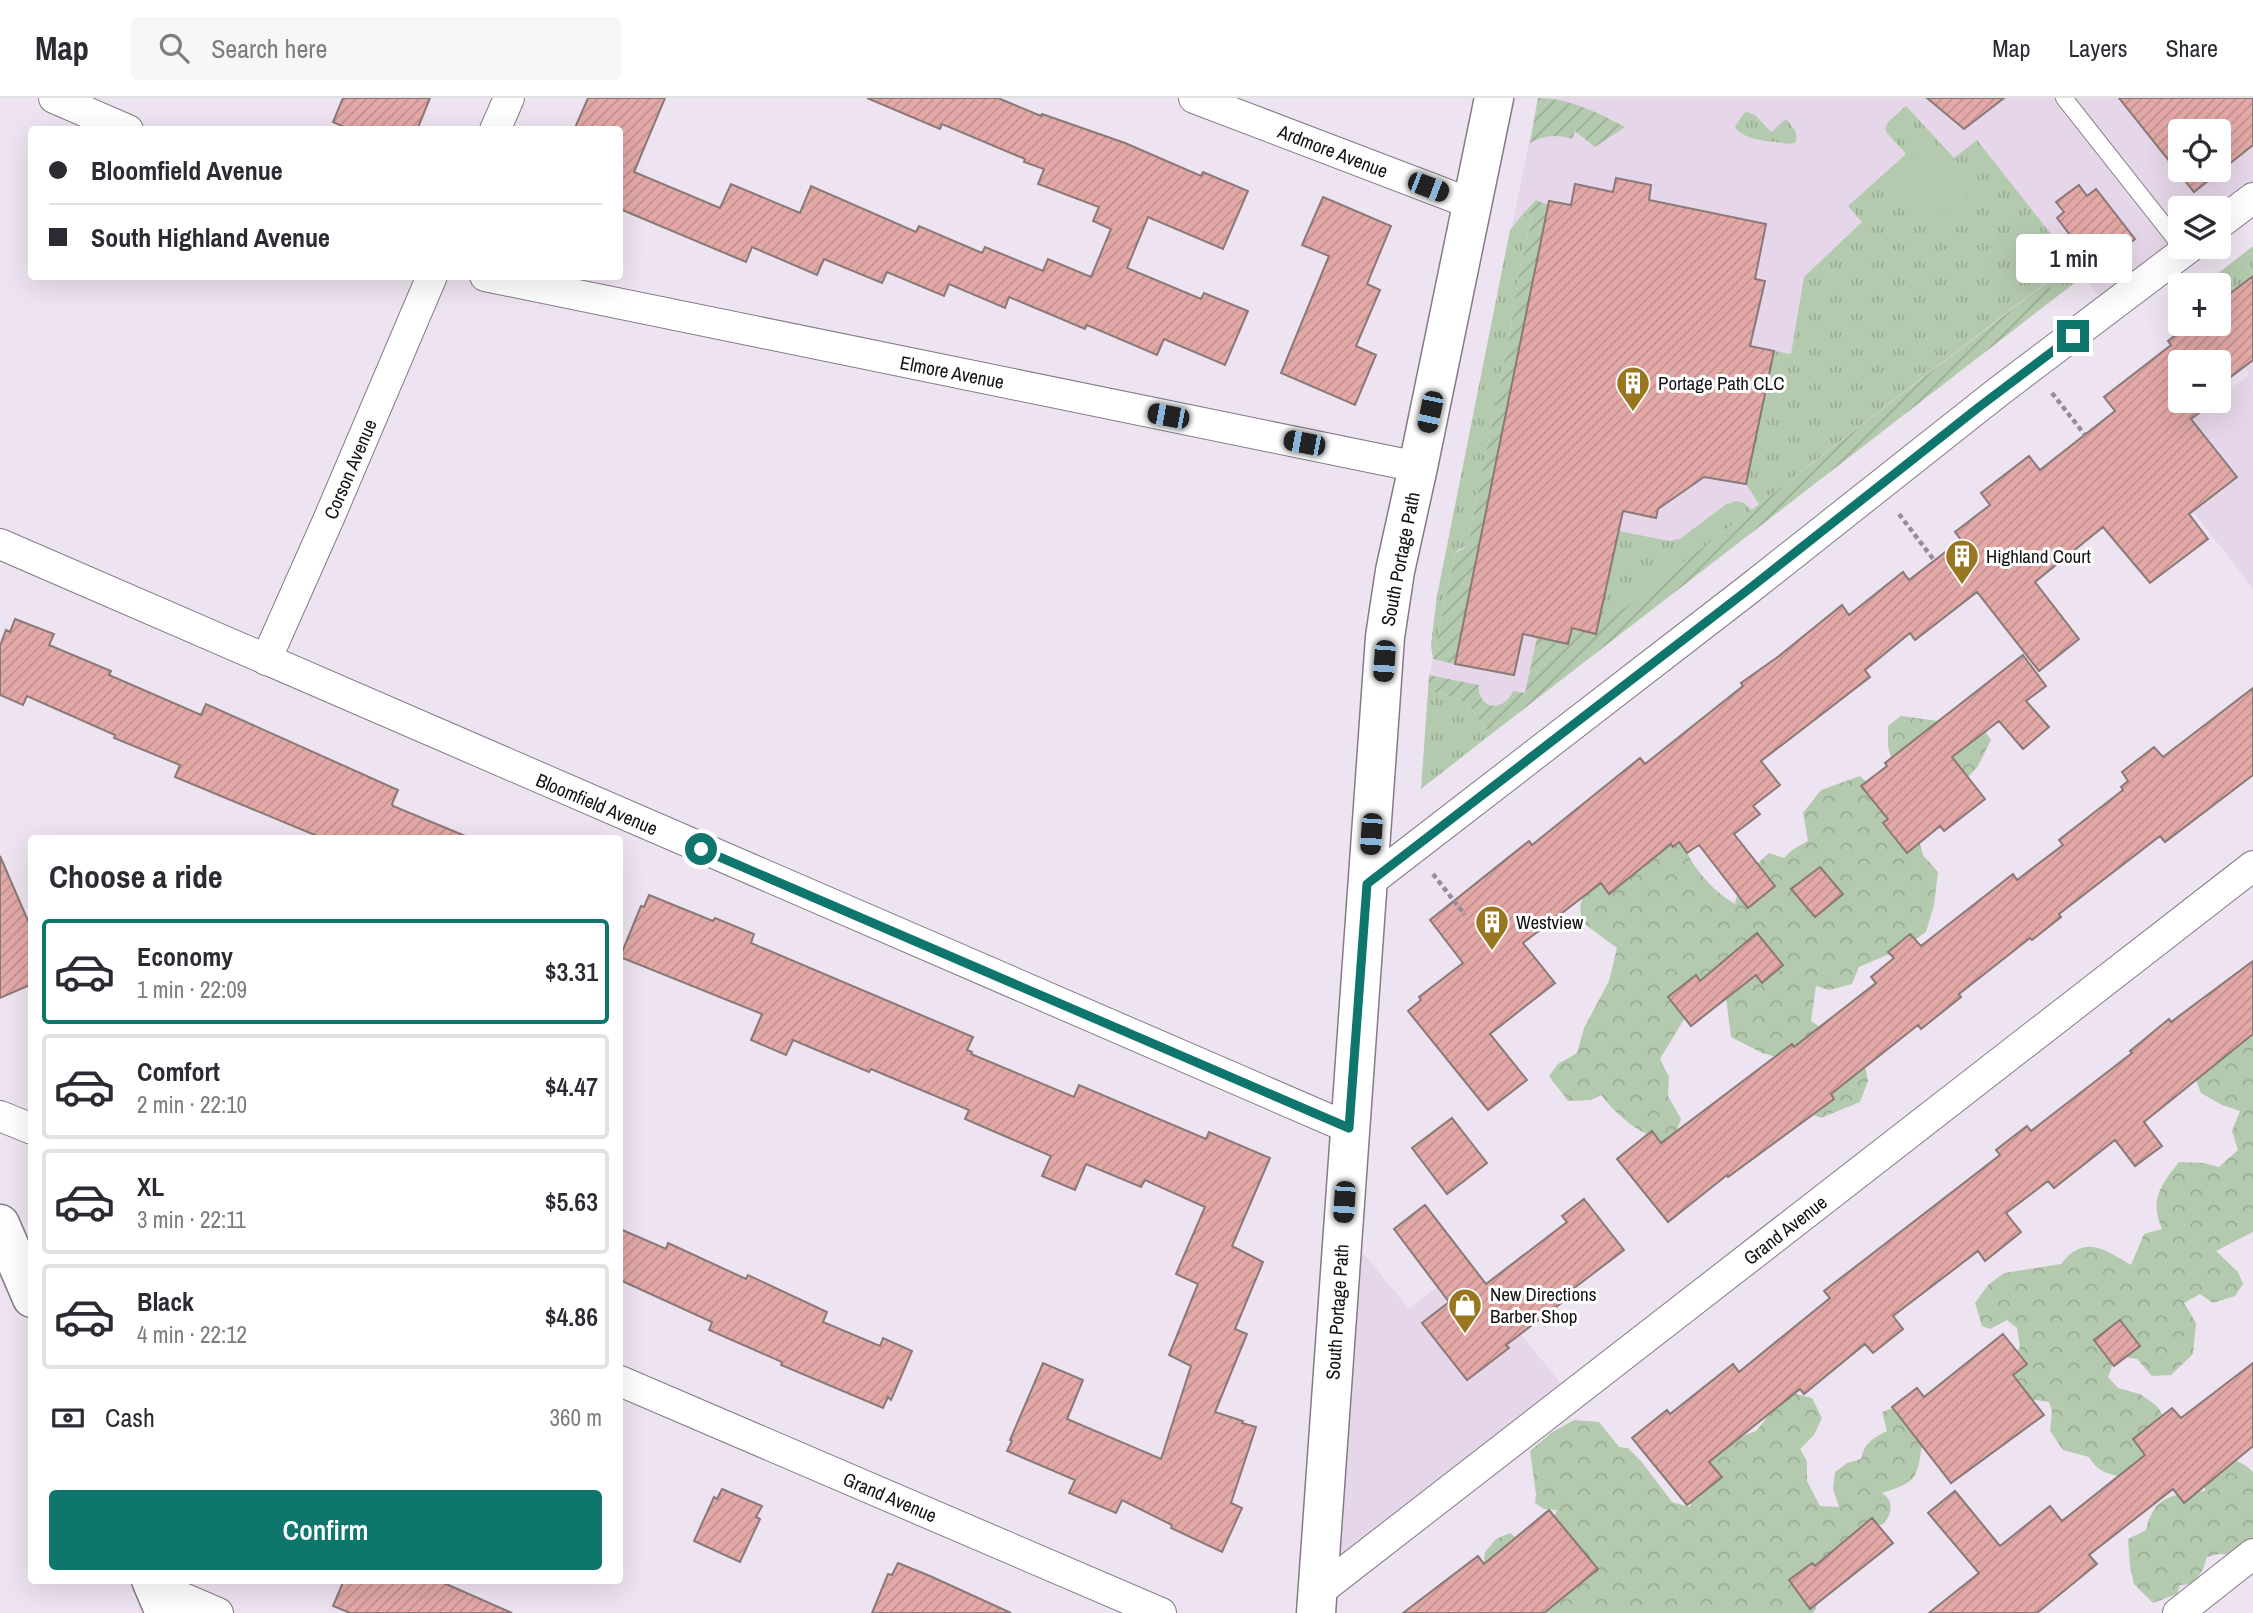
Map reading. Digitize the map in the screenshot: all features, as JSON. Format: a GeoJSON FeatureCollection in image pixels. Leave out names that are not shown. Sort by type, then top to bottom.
{"type":"FeatureCollection","features":[{"type":"Feature","properties":{"kind":"main road","name":"South Portage Path"},"geometry":{"type":"LineString","coordinates":[[1317,1603],[1385,637],[1395,571],[1494,98]]}},
{"type":"Feature","properties":{"kind":"main road"},"geometry":{"type":"LineString","coordinates":[[0,1224],[28,1289]]}},
{"type":"Feature","properties":{"kind":"street"},"geometry":{"type":"LineString","coordinates":[[54,98],[119,126]]}},
{"type":"Feature","properties":{"kind":"street"},"geometry":{"type":"LineString","coordinates":[[497,126],[509,98]]}},
{"type":"Feature","properties":{"kind":"street","name":"Ardmore Avenue"},"geometry":{"type":"LineString","coordinates":[[1194,98],[1472,204]]}},
{"type":"Feature","properties":{"kind":"street"},"geometry":{"type":"LineString","coordinates":[[2231,215],[2253,198]]}},
{"type":"Feature","properties":{"kind":"street"},"geometry":{"type":"LineString","coordinates":[[1367,884],[1749,589],[2169,259]]}},
{"type":"Feature","properties":{"kind":"street","name":"Corson Avenue"},"geometry":{"type":"LineString","coordinates":[[266,660],[430,280]]}},
{"type":"Feature","properties":{"kind":"street","name":"Elmore Avenue"},"geometry":{"type":"LineString","coordinates":[[505,280],[1418,467]]}},
{"type":"Feature","properties":{"kind":"street","name":"Bloomfield Avenue"},"geometry":{"type":"LineString","coordinates":[[0,544],[1349,1128]]}},
{"type":"Feature","properties":{"kind":"street","name":"Grand Avenue"},"geometry":{"type":"LineString","coordinates":[[1317,1603],[2253,866]]}},
{"type":"Feature","properties":{"kind":"street"},"geometry":{"type":"LineString","coordinates":[[0,1116],[28,1127]]}},
{"type":"Feature","properties":{"kind":"street","name":"Grand Avenue"},"geometry":{"type":"LineString","coordinates":[[623,1382],[1161,1613]]}},
{"type":"Feature","properties":{"kind":"street"},"geometry":{"type":"LineString","coordinates":[[2178,1613],[2253,1554]]}},
{"type":"Feature","properties":{"kind":"street"},"geometry":{"type":"LineString","coordinates":[[156,1593],[218,1613]]}},
{"type":"Feature","properties":{"kind":"lane"},"geometry":{"type":"LineString","coordinates":[[2064,98],[2168,227]]}},
{"type":"Feature","properties":{"kind":"path"},"geometry":{"type":"LineString","coordinates":[[2052,393],[2085,435]]}},
{"type":"Feature","properties":{"kind":"path"},"geometry":{"type":"LineString","coordinates":[[1899,514],[1934,560]]}},
{"type":"Feature","properties":{"kind":"path"},"geometry":{"type":"LineString","coordinates":[[1433,874],[1465,915]]}},
{"type":"Feature","properties":{"kind":"shaded area"},"geometry":{"type":"Polygon","coordinates":[[[1538,98],[2253,98],[2253,198],[2231,204],[2231,196],[2168,196],[2168,257],[2109,309],[1977,140],[1954,159],[2050,280],[1623,609],[1596,634],[1568,644],[1525,693],[1499,706],[1491,705],[1484,702],[1480,696],[1479,685],[1429,675],[1433,659],[1431,645],[1437,596],[1538,98]]]}},
{"type":"Feature","properties":{"kind":"shaded area"},"geometry":{"type":"Polygon","coordinates":[[[2253,360],[2253,589],[2148,453],[2200,413],[2231,413],[2231,389],[2250,374],[2244,366],[2253,360]]]}},
{"type":"Feature","properties":{"kind":"shaded area"},"geometry":{"type":"Polygon","coordinates":[[[1342,1227],[1409,1309],[1465,1265],[1571,1396],[1317,1593],[1342,1227]]]}},
{"type":"Feature","properties":{"kind":"green space"},"geometry":{"type":"Polygon","coordinates":[[[1538,98],[1572,103],[1625,127],[1595,147],[1575,131],[1572,139],[1550,136],[1530,143],[1538,98]]]}},
{"type":"Feature","properties":{"kind":"green space"},"geometry":{"type":"Polygon","coordinates":[[[1906,106],[1954,158],[1977,140],[2084,276],[2051,301],[2049,280],[1759,504],[1746,484],[1774,351],[1791,354],[1804,277],[1862,222],[1848,206],[1906,154],[1885,128],[1906,106]]]}},
{"type":"Feature","properties":{"kind":"green space"},"geometry":{"type":"Polygon","coordinates":[[[1747,112],[1755,115],[1771,132],[1786,119],[1796,133],[1795,143],[1759,140],[1739,132],[1735,127],[1747,112]]]}},
{"type":"Feature","properties":{"kind":"green space"},"geometry":{"type":"Polygon","coordinates":[[[1927,145],[1969,194],[1928,229],[1886,181],[1927,145]]]}},
{"type":"Feature","properties":{"kind":"green space"},"geometry":{"type":"Polygon","coordinates":[[[1536,200],[1548,205],[1455,664],[1433,659],[1455,553],[1467,547],[1510,333],[1519,271],[1532,217],[1530,213],[1523,214],[1536,200]]]}},
{"type":"Feature","properties":{"kind":"green space"},"geometry":{"type":"Polygon","coordinates":[[[1530,213],[1532,216],[1519,271],[1510,333],[1467,547],[1455,553],[1433,659],[1431,645],[1437,596],[1510,230],[1523,214],[1530,213]]]}},
{"type":"Feature","properties":{"kind":"green space"},"geometry":{"type":"Polygon","coordinates":[[[2253,246],[2253,276],[2231,293],[2231,273],[2218,273],[2253,246]]]}},
{"type":"Feature","properties":{"kind":"green space"},"geometry":{"type":"Polygon","coordinates":[[[2050,280],[2051,301],[1490,735],[1465,703],[1428,691],[1429,675],[1479,685],[1482,700],[1492,706],[1504,703],[1513,691],[1525,693],[1537,637],[1568,644],[1572,628],[1596,634],[1601,611],[1615,612],[1623,609],[2050,280]]]}},
{"type":"Feature","properties":{"kind":"green space"},"geometry":{"type":"Polygon","coordinates":[[[1736,501],[1744,503],[1752,510],[1623,609],[1615,612],[1601,611],[1619,531],[1669,541],[1680,539],[1725,505],[1736,501]]]}},
{"type":"Feature","properties":{"kind":"green space"},"geometry":{"type":"Polygon","coordinates":[[[1428,691],[1465,703],[1490,735],[1421,789],[1428,691]]]}},
{"type":"Feature","properties":{"kind":"green space"},"geometry":{"type":"Polygon","coordinates":[[[1901,716],[1982,727],[1991,740],[1978,766],[1917,834],[1923,855],[1938,872],[1934,905],[1926,932],[1901,949],[1859,967],[1852,984],[1829,990],[1816,986],[1811,1021],[1863,1056],[1868,1081],[1860,1102],[1821,1118],[1796,1107],[1785,1059],[1762,1053],[1731,1037],[1726,997],[1689,1011],[1660,1059],[1669,1077],[1668,1096],[1681,1119],[1675,1135],[1665,1143],[1630,1123],[1601,1095],[1591,1100],[1568,1101],[1549,1076],[1558,1064],[1577,1053],[1584,1028],[1609,981],[1617,948],[1582,922],[1580,906],[1587,884],[1673,839],[1685,850],[1709,884],[1735,904],[1747,876],[1769,853],[1784,858],[1808,841],[1803,813],[1821,790],[1860,776],[1878,793],[1894,767],[1888,747],[1888,726],[1901,716]]]}},
{"type":"Feature","properties":{"kind":"green space"},"geometry":{"type":"Polygon","coordinates":[[[2253,1018],[2253,1232],[2216,1251],[2238,1272],[2243,1284],[2235,1296],[2213,1303],[2200,1294],[2184,1303],[2196,1323],[2193,1354],[2171,1375],[2152,1376],[2137,1359],[2116,1356],[2108,1377],[2118,1388],[2140,1394],[2157,1406],[2168,1424],[2128,1478],[2110,1474],[2097,1467],[2089,1457],[2063,1450],[2050,1431],[2052,1412],[2049,1402],[2023,1398],[2008,1386],[2010,1365],[2020,1347],[2017,1328],[2007,1320],[1990,1329],[1982,1326],[1975,1303],[1988,1285],[2004,1273],[2061,1264],[2078,1249],[2095,1247],[2131,1265],[2144,1234],[2162,1229],[2157,1209],[2159,1193],[2179,1162],[2204,1163],[2219,1167],[2238,1150],[2232,1131],[2240,1111],[2201,1093],[2193,1072],[2253,1018]]]}},
{"type":"Feature","properties":{"kind":"green space"},"geometry":{"type":"Polygon","coordinates":[[[1793,1393],[1812,1398],[1822,1418],[1814,1435],[1800,1449],[1807,1461],[1807,1481],[1820,1506],[1839,1507],[1833,1489],[1835,1472],[1847,1463],[1861,1459],[1870,1442],[1887,1431],[1882,1412],[1895,1407],[1922,1444],[1913,1478],[1902,1486],[1882,1493],[1890,1504],[1888,1517],[1882,1525],[1872,1523],[1819,1592],[1813,1613],[1478,1613],[1485,1552],[1496,1539],[1510,1533],[1525,1545],[1550,1527],[1557,1510],[1544,1509],[1535,1503],[1530,1451],[1551,1433],[1574,1420],[1599,1422],[1619,1447],[1628,1448],[1641,1461],[1672,1502],[1690,1507],[1696,1462],[1729,1441],[1756,1431],[1773,1405],[1793,1393]]]}},
{"type":"Feature","properties":{"kind":"green space"},"geometry":{"type":"Polygon","coordinates":[[[2224,1455],[2253,1472],[2253,1547],[2241,1556],[2219,1554],[2207,1557],[2193,1584],[2180,1585],[2177,1594],[2153,1603],[2134,1584],[2128,1539],[2146,1530],[2154,1510],[2166,1498],[2205,1491],[2204,1471],[2224,1455]]]}},
{"type":"Feature","properties":{"kind":"building"},"geometry":{"type":"Polygon","coordinates":[[[343,98],[430,98],[419,126],[342,126],[333,122],[343,98]]]}},
{"type":"Feature","properties":{"kind":"building"},"geometry":{"type":"Polygon","coordinates":[[[588,98],[665,98],[634,172],[720,208],[731,184],[800,213],[811,186],[916,232],[919,226],[982,253],[985,247],[1043,271],[1048,259],[1091,277],[1111,229],[1093,221],[1099,207],[1038,184],[1044,169],[1024,162],[1025,159],[942,124],[940,129],[867,98],[998,98],[1041,116],[1042,114],[1125,143],[1201,176],[1203,172],[1248,191],[1223,249],[1148,217],[1127,268],[1201,299],[1204,293],[1248,311],[1225,365],[1164,339],[1157,355],[1087,325],[1085,329],[1009,297],[1005,308],[949,284],[944,296],[887,272],[882,283],[824,259],[817,275],[752,247],[746,262],[623,210],[623,126],[576,126],[588,98]]]}},
{"type":"Feature","properties":{"kind":"building"},"geometry":{"type":"Polygon","coordinates":[[[1927,98],[2004,98],[1964,129],[1927,98]]]}},
{"type":"Feature","properties":{"kind":"building"},"geometry":{"type":"Polygon","coordinates":[[[2119,98],[2253,98],[2253,145],[2231,163],[2231,119],[2168,119],[2168,159],[2119,98]]]}},
{"type":"Feature","properties":{"kind":"building","name":"Portage Path CLC"},"geometry":{"type":"Polygon","coordinates":[[[1616,178],[1651,185],[1649,200],[1766,224],[1755,279],[1765,281],[1750,346],[1774,351],[1746,484],[1704,477],[1658,509],[1656,518],[1623,511],[1596,634],[1572,628],[1568,644],[1523,634],[1514,675],[1455,664],[1549,201],[1571,205],[1575,184],[1613,192],[1616,178]]]}},
{"type":"Feature","properties":{"kind":"building"},"geometry":{"type":"Polygon","coordinates":[[[2186,182],[2207,182],[2194,192],[2186,182]]]}},
{"type":"Feature","properties":{"kind":"building"},"geometry":{"type":"Polygon","coordinates":[[[2079,185],[2087,196],[2096,189],[2135,239],[2096,269],[2057,218],[2064,212],[2056,202],[2079,185]]]}},
{"type":"Feature","properties":{"kind":"building"},"geometry":{"type":"Polygon","coordinates":[[[1323,197],[1391,226],[1367,284],[1380,290],[1356,346],[1376,355],[1355,405],[1281,373],[1329,256],[1302,245],[1323,197]]]}},
{"type":"Feature","properties":{"kind":"building"},"geometry":{"type":"Polygon","coordinates":[[[2253,276],[2253,360],[2231,377],[2231,350],[2168,350],[2168,413],[2199,413],[2191,419],[2237,477],[2189,514],[2208,539],[2150,583],[2103,527],[2035,582],[2079,639],[2039,671],[1977,592],[1915,640],[1910,633],[1865,670],[1870,677],[1761,761],[1780,785],[1753,806],[1760,814],[1734,834],[1775,886],[1748,908],[1699,845],[1687,853],[1679,842],[1673,847],[1671,844],[1609,894],[1601,883],[1523,943],[1555,983],[1490,1034],[1527,1080],[1488,1110],[1408,1011],[1421,1000],[1419,997],[1463,963],[1430,920],[1529,841],[1532,845],[1640,758],[1645,764],[1743,686],[1741,683],[1842,605],[1849,615],[1903,572],[1909,580],[1961,540],[1955,532],[1990,505],[1981,493],[2029,456],[2040,470],[2115,411],[2104,397],[2171,345],[2168,341],[2174,336],[2231,336],[2231,293],[2253,276]]]}},
{"type":"Feature","properties":{"kind":"building"},"geometry":{"type":"Polygon","coordinates":[[[15,619],[54,634],[49,645],[111,671],[109,675],[201,715],[206,704],[398,790],[393,806],[463,835],[315,835],[175,777],[180,765],[114,738],[115,735],[27,696],[23,705],[0,695],[0,646],[6,630],[10,632],[15,619]]]}},
{"type":"Feature","properties":{"kind":"building"},"geometry":{"type":"Polygon","coordinates":[[[2023,655],[2046,686],[2026,701],[2049,727],[2023,749],[1999,721],[1952,757],[1985,799],[1944,831],[1940,826],[1907,853],[1883,823],[1888,819],[1861,786],[1887,766],[1885,763],[2023,655]]]}},
{"type":"Feature","properties":{"kind":"building"},"geometry":{"type":"Polygon","coordinates":[[[2253,688],[2253,775],[2165,842],[2160,836],[2059,914],[2061,917],[2032,940],[2030,938],[1959,994],[1961,997],[1921,1029],[1918,1025],[1831,1094],[1834,1099],[1728,1177],[1727,1175],[1668,1222],[1617,1159],[1652,1131],[1661,1143],[1792,1044],[1794,1047],[1876,983],[1871,977],[1894,958],[1888,952],[1910,934],[1921,946],[2013,874],[2017,880],[2063,845],[2059,840],[2123,790],[2121,787],[2128,781],[2122,772],[2154,747],[2163,757],[2253,688]]]}},
{"type":"Feature","properties":{"kind":"building"},"geometry":{"type":"Polygon","coordinates":[[[0,856],[28,921],[28,986],[0,998],[0,856]]]}},
{"type":"Feature","properties":{"kind":"building"},"geometry":{"type":"Polygon","coordinates":[[[1820,867],[1843,894],[1815,917],[1791,889],[1820,867]]]}},
{"type":"Feature","properties":{"kind":"building"},"geometry":{"type":"Polygon","coordinates":[[[649,895],[754,934],[751,943],[973,1037],[967,1050],[972,1052],[971,1054],[1074,1097],[1079,1085],[1206,1139],[1209,1132],[1270,1158],[1232,1246],[1263,1262],[1235,1329],[1247,1334],[1215,1412],[1256,1427],[1231,1503],[1242,1508],[1222,1552],[1171,1528],[1172,1525],[1122,1500],[1116,1513],[1069,1493],[1075,1480],[1007,1451],[1043,1363],[1083,1380],[1067,1419],[1161,1459],[1191,1366],[1169,1355],[1198,1284],[1176,1274],[1205,1207],[1145,1180],[1141,1187],[1086,1164],[1075,1190],[1042,1176],[1051,1156],[965,1119],[969,1110],[793,1040],[786,1055],[751,1040],[762,1014],[623,958],[623,950],[641,906],[644,907],[649,895]]]}},
{"type":"Feature","properties":{"kind":"building"},"geometry":{"type":"Polygon","coordinates":[[[1757,933],[1783,965],[1762,983],[1756,975],[1691,1026],[1668,997],[1696,975],[1700,981],[1757,933]]]}},
{"type":"Feature","properties":{"kind":"building"},"geometry":{"type":"Polygon","coordinates":[[[2253,961],[2253,1034],[2144,1122],[2162,1146],[2135,1166],[2115,1140],[2054,1188],[2048,1181],[2006,1213],[2021,1232],[1985,1261],[1978,1251],[1893,1316],[1903,1329],[1873,1353],[1865,1344],[1804,1394],[1800,1389],[1709,1462],[1722,1477],[1687,1505],[1632,1438],[1667,1410],[1670,1414],[1733,1364],[1739,1372],[1830,1298],[1824,1291],[2000,1155],[1996,1150],[2027,1126],[2031,1131],[2132,1053],[2130,1051],[2169,1019],[2171,1022],[2253,961]]]}},
{"type":"Feature","properties":{"kind":"building"},"geometry":{"type":"Polygon","coordinates":[[[1452,1118],[1487,1163],[1447,1194],[1412,1148],[1452,1118]]]}},
{"type":"Feature","properties":{"kind":"building"},"geometry":{"type":"Polygon","coordinates":[[[1584,1199],[1624,1250],[1569,1292],[1572,1295],[1506,1345],[1509,1348],[1467,1380],[1422,1323],[1449,1302],[1394,1229],[1425,1205],[1486,1284],[1567,1222],[1562,1216],[1584,1199]]]}},
{"type":"Feature","properties":{"kind":"building"},"geometry":{"type":"Polygon","coordinates":[[[623,1230],[666,1249],[668,1243],[746,1279],[748,1275],[827,1312],[823,1322],[880,1346],[883,1338],[912,1351],[891,1400],[888,1397],[883,1408],[781,1365],[782,1362],[709,1330],[712,1322],[623,1281],[623,1230]]]}},
{"type":"Feature","properties":{"kind":"building"},"geometry":{"type":"Polygon","coordinates":[[[2120,1320],[2140,1346],[2114,1366],[2094,1340],[2120,1320]]]}},
{"type":"Feature","properties":{"kind":"building"},"geometry":{"type":"Polygon","coordinates":[[[2003,1334],[2027,1364],[2013,1375],[2044,1415],[1951,1483],[1892,1407],[1917,1388],[1924,1397],[2003,1334]]]}},
{"type":"Feature","properties":{"kind":"building"},"geometry":{"type":"Polygon","coordinates":[[[2253,1363],[2253,1446],[2184,1503],[2173,1489],[2089,1555],[2097,1564],[2037,1613],[1929,1613],[1979,1573],[1928,1513],[1955,1491],[2000,1546],[2050,1506],[2062,1521],[2145,1455],[2133,1439],[2172,1408],[2181,1418],[2253,1363]]]}},
{"type":"Feature","properties":{"kind":"building"},"geometry":{"type":"Polygon","coordinates":[[[722,1489],[762,1506],[756,1517],[760,1519],[740,1562],[694,1541],[714,1497],[717,1499],[722,1489]]]}},
{"type":"Feature","properties":{"kind":"building"},"geometry":{"type":"Polygon","coordinates":[[[1549,1510],[1598,1569],[1544,1613],[1403,1613],[1478,1556],[1484,1564],[1549,1510]]]}},
{"type":"Feature","properties":{"kind":"building"},"geometry":{"type":"Polygon","coordinates":[[[1872,1518],[1893,1543],[1810,1609],[1789,1580],[1812,1563],[1815,1566],[1872,1518]]]}},
{"type":"Feature","properties":{"kind":"building"},"geometry":{"type":"Polygon","coordinates":[[[898,1563],[1011,1613],[872,1613],[888,1574],[892,1575],[898,1563]]]}},
{"type":"Feature","properties":{"kind":"building"},"geometry":{"type":"Polygon","coordinates":[[[342,1584],[446,1584],[512,1613],[350,1613],[333,1606],[342,1584]]]}},
{"type":"Feature","properties":{"kind":"place","name":"Portage Path CLC"},"geometry":{"type":"Point","coordinates":[1633,413]}},
{"type":"Feature","properties":{"kind":"place","name":"Highland Court"},"geometry":{"type":"Point","coordinates":[1962,586]}},
{"type":"Feature","properties":{"kind":"place","name":"Westview"},"geometry":{"type":"Point","coordinates":[1492,952]}},
{"type":"Feature","properties":{"kind":"place","name":"New Directions Barber Shop"},"geometry":{"type":"Point","coordinates":[1465,1335]}},
{"type":"Feature","properties":{"kind":"route"},"geometry":{"type":"LineString","coordinates":[[701,849],[1349,1128],[1367,884],[2073,336]]}}]}
